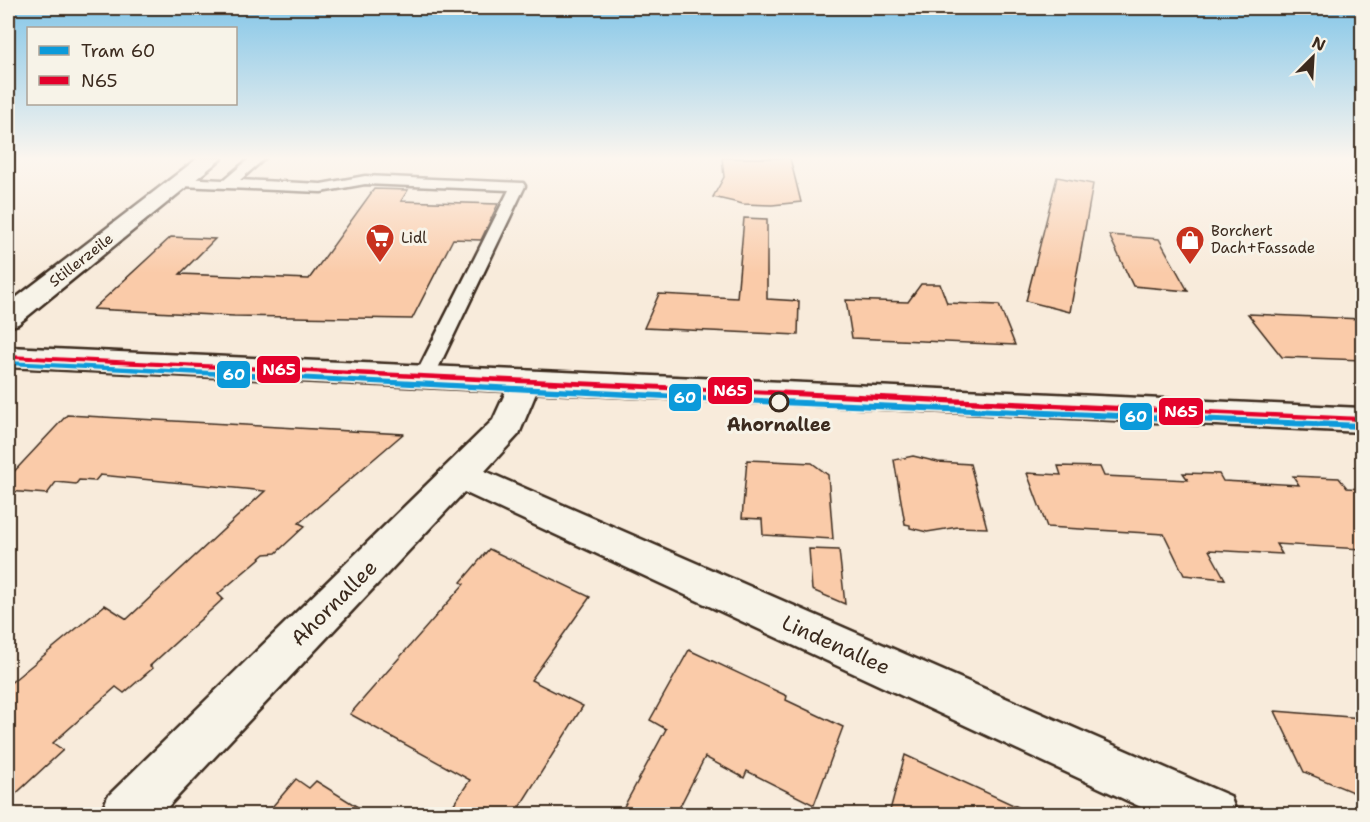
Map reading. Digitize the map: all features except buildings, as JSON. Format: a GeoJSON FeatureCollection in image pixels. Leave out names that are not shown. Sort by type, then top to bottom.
{"type":"FeatureCollection","features":[{"type":"Feature","properties":{"kind":"street","name":"Stillerzeile"},"geometry":{"type":"LineString","coordinates":[[8,318],[162,196]]}},
{"type":"Feature","properties":{"kind":"street"},"geometry":{"type":"LineString","coordinates":[[8,357],[1362,420]]}},
{"type":"Feature","properties":{"kind":"street","name":"Ahornallee"},"geometry":{"type":"LineString","coordinates":[[126,814],[507,426],[525,381]]}},
{"type":"Feature","properties":{"kind":"street","name":"Lindenallee"},"geometry":{"type":"LineString","coordinates":[[460,475],[1212,814]]}},
{"type":"Feature","properties":{"kind":"lane"},"geometry":{"type":"LineString","coordinates":[[424,196],[511,199],[425,376]]}},
{"type":"Feature","properties":{"kind":"tram line","name":"60"},"geometry":{"type":"LineString","coordinates":[[8,363],[779,402],[1362,426]]}},
{"type":"Feature","properties":{"kind":"transit line","name":"N65"},"geometry":{"type":"LineString","coordinates":[[8,357],[1362,420]]}},
{"type":"Feature","properties":{"kind":"place","name":"Lidl"},"geometry":{"type":"Point","coordinates":[380,264]}},
{"type":"Feature","properties":{"kind":"place","name":"Borchert Dach+Fassade"},"geometry":{"type":"Point","coordinates":[1190,266]}},
{"type":"Feature","properties":{"kind":"place","name":"Ahornallee"},"geometry":{"type":"Point","coordinates":[779,402]}}]}
